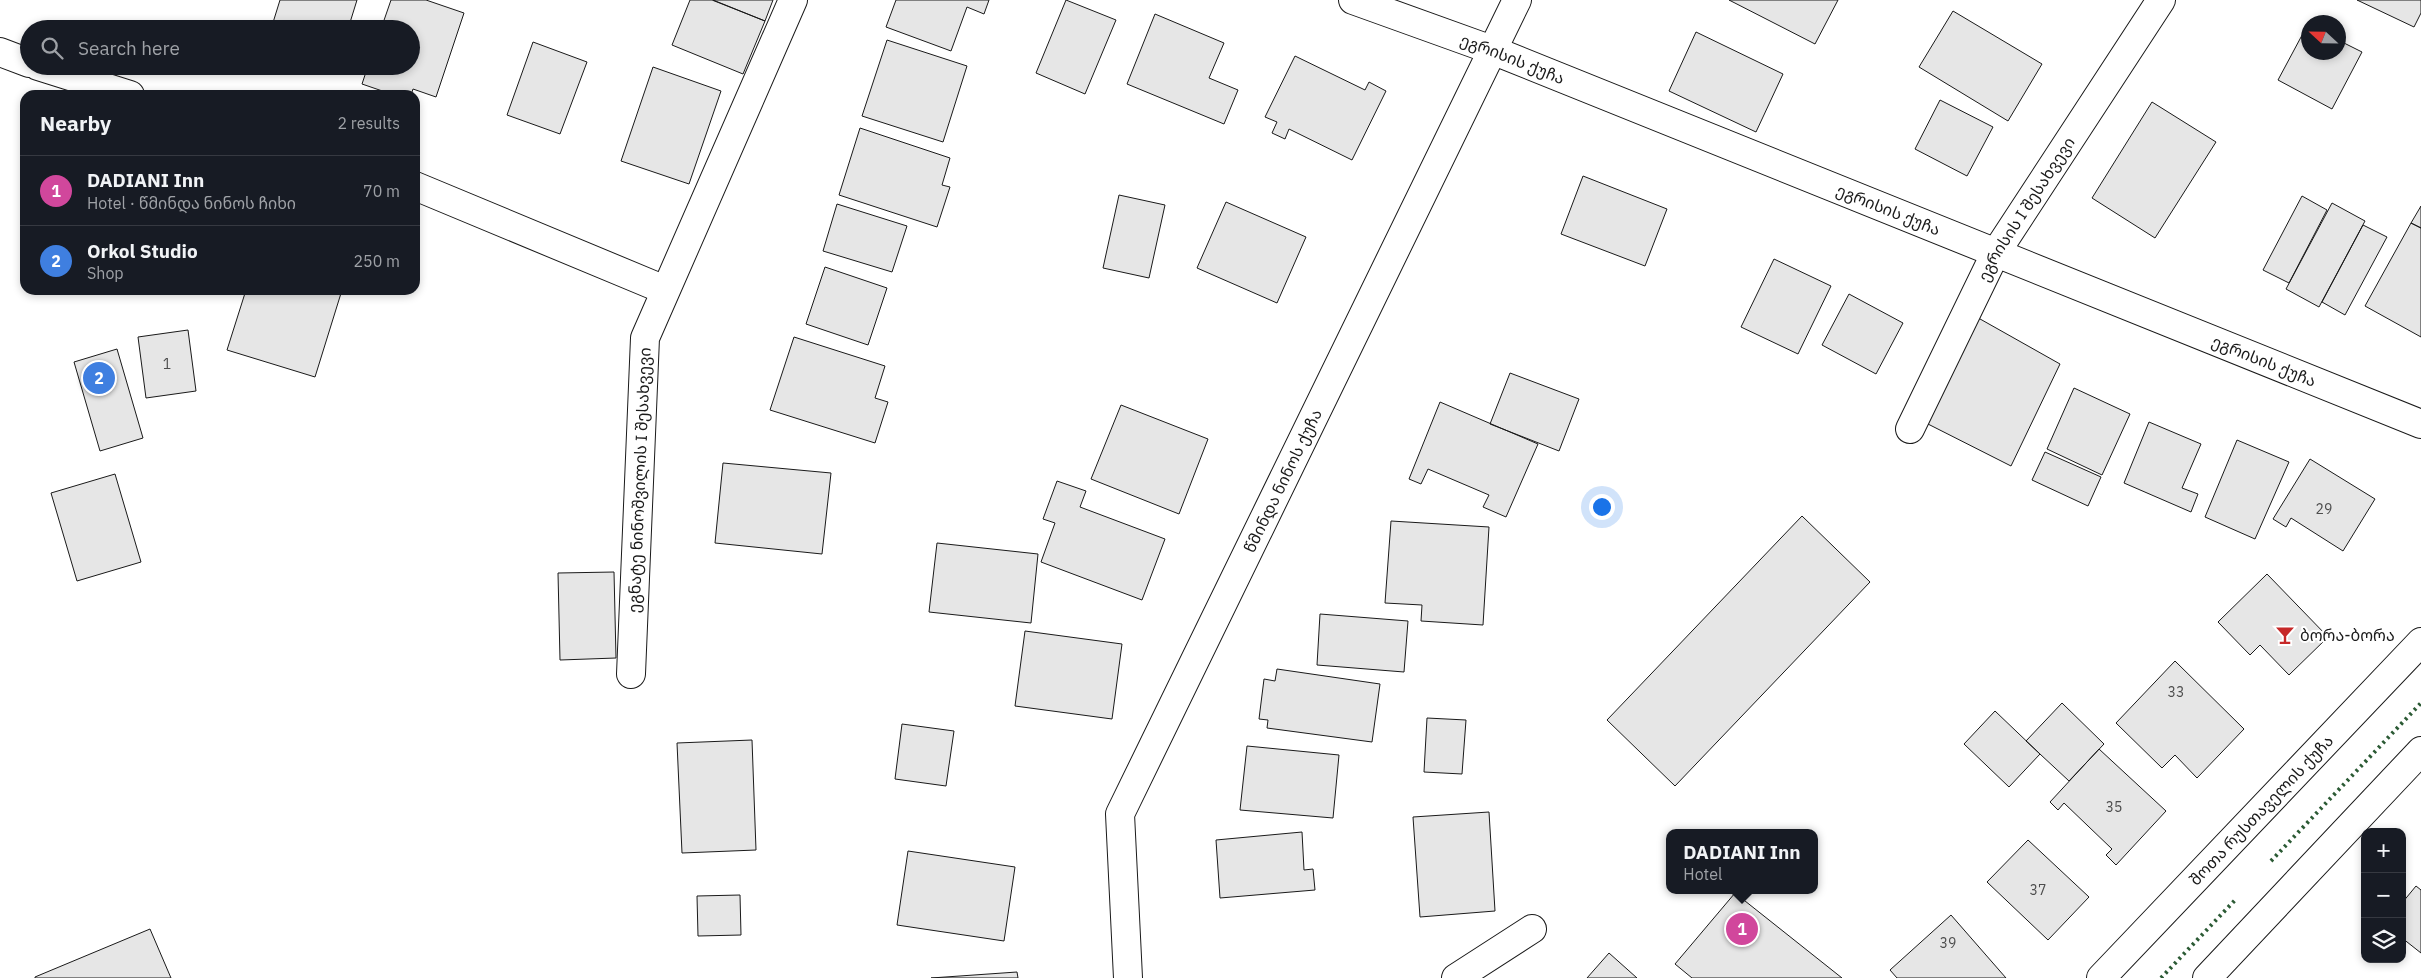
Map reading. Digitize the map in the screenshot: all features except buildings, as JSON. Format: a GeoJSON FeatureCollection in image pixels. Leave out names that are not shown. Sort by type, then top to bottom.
{"type":"FeatureCollection","features":[{"type":"Feature","properties":{"kind":"street","name":"ეგნატე ნინოშვილის I შესახვევი"},"geometry":{"type":"LineString","coordinates":[[631,674],[645,338],[793,0]]}},
{"type":"Feature","properties":{"kind":"street","name":"ეგრისის ქუჩა"},"geometry":{"type":"LineString","coordinates":[[1354,0],[1492,50],[2421,424]]}},
{"type":"Feature","properties":{"kind":"street","name":"წმინდა ნინოს ქუჩა"},"geometry":{"type":"LineString","coordinates":[[1128,978],[1120,814],[1517,0]]}},
{"type":"Feature","properties":{"kind":"street","name":"ეგრისის I შესახვევი"},"geometry":{"type":"LineString","coordinates":[[1910,429],[1995,254],[2161,0]]}},
{"type":"Feature","properties":{"kind":"street"},"geometry":{"type":"LineString","coordinates":[[0,52],[20,60]]}},
{"type":"Feature","properties":{"kind":"street"},"geometry":{"type":"LineString","coordinates":[[67,75],[114,90]]}},
{"type":"Feature","properties":{"kind":"street"},"geometry":{"type":"LineString","coordinates":[[420,188],[665,290]]}},
{"type":"Feature","properties":{"kind":"street","name":"შოთა რუსთაველის ქუჩა"},"geometry":{"type":"LineString","coordinates":[[2101,978],[2421,642]]}},
{"type":"Feature","properties":{"kind":"street"},"geometry":{"type":"LineString","coordinates":[[2207,978],[2421,751]]}},
{"type":"Feature","properties":{"kind":"street"},"geometry":{"type":"LineString","coordinates":[[1456,978],[1532,929]]}},
{"type":"Feature","properties":{"kind":"hedge"},"geometry":{"type":"LineString","coordinates":[[2271,861],[2421,703]]}},
{"type":"Feature","properties":{"kind":"hedge"},"geometry":{"type":"LineString","coordinates":[[2161,978],[2237,898]]}},
{"type":"Feature","properties":{"kind":"place","name":"Orkol Studio"},"geometry":{"type":"Point","coordinates":[99,378]}},
{"type":"Feature","properties":{"kind":"place","name":"ბორა-ბორა"},"geometry":{"type":"Point","coordinates":[2285,635]}},
{"type":"Feature","properties":{"kind":"place","name":"DADIANI Inn"},"geometry":{"type":"Point","coordinates":[1742,929]}}]}
